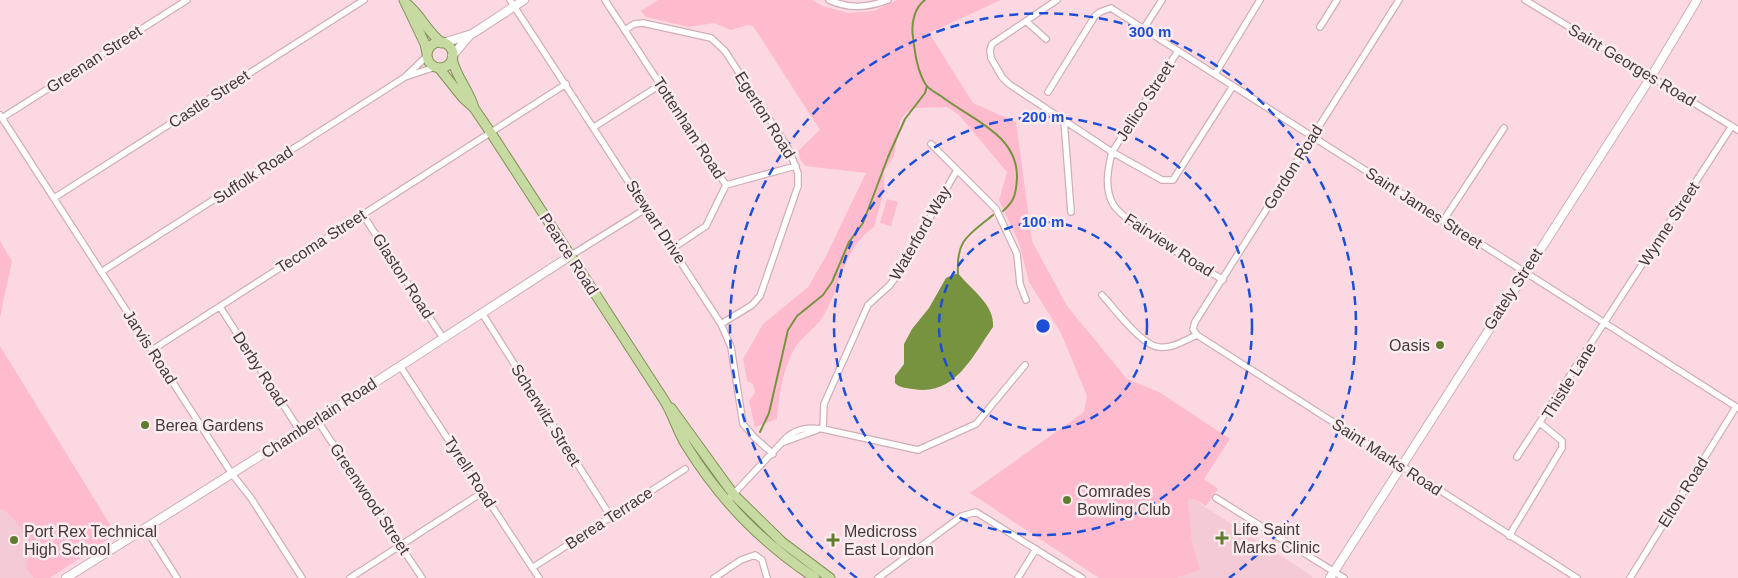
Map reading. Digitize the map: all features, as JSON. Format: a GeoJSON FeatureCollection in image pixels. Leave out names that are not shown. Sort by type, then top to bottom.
{"type":"FeatureCollection","features":[{"type":"Feature","properties":{"kind":"main road","name":"Pearce Road"},"geometry":{"type":"LineString","coordinates":[[405,2],[418,13],[431,33],[450,48],[457,74],[470,93],[474,108]]}},
{"type":"Feature","properties":{"kind":"main road","name":"Pearce Road"},"geometry":{"type":"LineString","coordinates":[[405,2],[427,54],[428,62],[437,68],[474,108],[491,133],[664,400],[685,443],[726,502],[750,528],[780,554],[815,578]]}},
{"type":"Feature","properties":{"kind":"main road"},"geometry":{"type":"LineString","coordinates":[[427,54],[432,45],[443,43]]}},
{"type":"Feature","properties":{"kind":"main road"},"geometry":{"type":"LineString","coordinates":[[437,68],[448,65],[452,58]]}},
{"type":"Feature","properties":{"kind":"main road","name":"Pearce Road"},"geometry":{"type":"LineString","coordinates":[[664,400],[680,418],[734,495],[782,542],[830,578]]}},
{"type":"Feature","properties":{"kind":"street","name":"Greenan Street"},"geometry":{"type":"LineString","coordinates":[[1,116],[186,0]]}},
{"type":"Feature","properties":{"kind":"street","name":"Castle Street"},"geometry":{"type":"LineString","coordinates":[[54,198],[364,0]]}},
{"type":"Feature","properties":{"kind":"street"},"geometry":{"type":"LineString","coordinates":[[452,58],[472,34],[512,3],[524,0]]}},
{"type":"Feature","properties":{"kind":"street","name":"Tottenham Road"},"geometry":{"type":"LineString","coordinates":[[605,0],[726,184],[706,226],[673,248]]}},
{"type":"Feature","properties":{"kind":"street"},"geometry":{"type":"LineString","coordinates":[[829,0],[849,7],[862,7],[888,0]]}},
{"type":"Feature","properties":{"kind":"street"},"geometry":{"type":"LineString","coordinates":[[1057,0],[1027,22],[998,38],[990,50],[991,58],[1002,77],[1009,84],[1112,152],[1162,180],[1172,180],[1233,86]]}},
{"type":"Feature","properties":{"kind":"street"},"geometry":{"type":"LineString","coordinates":[[1144,28],[1162,0]]}},
{"type":"Feature","properties":{"kind":"street"},"geometry":{"type":"LineString","coordinates":[[1215,74],[1260,0]]}},
{"type":"Feature","properties":{"kind":"street"},"geometry":{"type":"LineString","coordinates":[[1320,27],[1337,0]]}},
{"type":"Feature","properties":{"kind":"street","name":"Gordon Road"},"geometry":{"type":"LineString","coordinates":[[1197,336],[1193,329],[1195,322],[1399,0]]}},
{"type":"Feature","properties":{"kind":"street","name":"Saint Georges Road"},"geometry":{"type":"LineString","coordinates":[[1525,0],[1738,130]]}},
{"type":"Feature","properties":{"kind":"street","name":"Gately Street"},"geometry":{"type":"LineString","coordinates":[[1332,575],[1524,272],[1651,77],[1697,0]]}},
{"type":"Feature","properties":{"kind":"street","name":"Stewart Drive"},"geometry":{"type":"LineString","coordinates":[[512,3],[721,324],[730,347],[743,424],[773,454]]}},
{"type":"Feature","properties":{"kind":"street","name":"Saint James Street"},"geometry":{"type":"LineString","coordinates":[[1048,92],[1095,16],[1111,8],[1737,407]]}},
{"type":"Feature","properties":{"kind":"street"},"geometry":{"type":"LineString","coordinates":[[1027,22],[1046,39]]}},
{"type":"Feature","properties":{"kind":"street","name":"Egerton Road"},"geometry":{"type":"LineString","coordinates":[[625,30],[634,24],[643,23],[715,40],[725,51],[788,148],[796,166],[798,186],[760,296],[752,305],[721,324]]}},
{"type":"Feature","properties":{"kind":"street"},"geometry":{"type":"LineString","coordinates":[[443,43],[472,34]]}},
{"type":"Feature","properties":{"kind":"street","name":"Jellico Street"},"geometry":{"type":"LineString","coordinates":[[1112,152],[1178,51]]}},
{"type":"Feature","properties":{"kind":"street","name":"Suffolk Road"},"geometry":{"type":"LineString","coordinates":[[101,272],[405,77],[427,54]]}},
{"type":"Feature","properties":{"kind":"street","name":"Suffolk Road"},"geometry":{"type":"LineString","coordinates":[[405,77],[437,68]]}},
{"type":"Feature","properties":{"kind":"street","name":"Tecoma Street"},"geometry":{"type":"LineString","coordinates":[[152,350],[566,84]]}},
{"type":"Feature","properties":{"kind":"street"},"geometry":{"type":"LineString","coordinates":[[594,127],[660,85]]}},
{"type":"Feature","properties":{"kind":"street","name":"Jarvis Road"},"geometry":{"type":"LineString","coordinates":[[1,116],[232,474],[251,498],[302,578]]}},
{"type":"Feature","properties":{"kind":"street"},"geometry":{"type":"LineString","coordinates":[[1064,120],[1071,212]]}},
{"type":"Feature","properties":{"kind":"street","name":"Wynne Street"},"geometry":{"type":"LineString","coordinates":[[1606,322],[1732,126]]}},
{"type":"Feature","properties":{"kind":"street"},"geometry":{"type":"LineString","coordinates":[[1443,220],[1504,128]]}},
{"type":"Feature","properties":{"kind":"street"},"geometry":{"type":"LineString","coordinates":[[931,144],[996,209],[1017,254],[1020,284],[1026,300]]}},
{"type":"Feature","properties":{"kind":"street","name":"Fairview Road"},"geometry":{"type":"LineString","coordinates":[[1112,152],[1108,178],[1109,195],[1114,206],[1132,223],[1223,280]]}},
{"type":"Feature","properties":{"kind":"street"},"geometry":{"type":"LineString","coordinates":[[726,184],[796,166]]}},
{"type":"Feature","properties":{"kind":"street","name":"Waterford Way"},"geometry":{"type":"LineString","coordinates":[[821,429],[824,404],[868,306],[889,286],[898,274],[957,170]]}},
{"type":"Feature","properties":{"kind":"street"},"geometry":{"type":"LineString","coordinates":[[570,256],[647,208]]}},
{"type":"Feature","properties":{"kind":"street","name":"Glaston Road"},"geometry":{"type":"LineString","coordinates":[[363,214],[443,338]]}},
{"type":"Feature","properties":{"kind":"street","name":"Chamberlain Road"},"geometry":{"type":"LineString","coordinates":[[66,578],[300,431],[570,256]]}},
{"type":"Feature","properties":{"kind":"street"},"geometry":{"type":"LineString","coordinates":[[1102,295],[1142,338],[1154,346],[1166,347],[1197,336]]}},
{"type":"Feature","properties":{"kind":"street","name":"Derby Road"},"geometry":{"type":"LineString","coordinates":[[220,307],[300,431]]}},
{"type":"Feature","properties":{"kind":"street","name":"Scherwitz Street"},"geometry":{"type":"LineString","coordinates":[[482,312],[611,517]]}},
{"type":"Feature","properties":{"kind":"street","name":"Thistle Lane"},"geometry":{"type":"LineString","coordinates":[[1509,536],[1562,448],[1562,441],[1559,436],[1540,423],[1606,322]]}},
{"type":"Feature","properties":{"kind":"street","name":"Saint Marks Road"},"geometry":{"type":"LineString","coordinates":[[1197,336],[1577,578]]}},
{"type":"Feature","properties":{"kind":"street"},"geometry":{"type":"LineString","coordinates":[[726,502],[796,431],[807,428],[821,429],[918,450],[976,424],[1025,365]]}},
{"type":"Feature","properties":{"kind":"street","name":"Tyrell Road"},"geometry":{"type":"LineString","coordinates":[[400,366],[539,578]]}},
{"type":"Feature","properties":{"kind":"street","name":"Elton Road"},"geometry":{"type":"LineString","coordinates":[[1630,578],[1737,407]]}},
{"type":"Feature","properties":{"kind":"street","name":"Greenwood Street"},"geometry":{"type":"LineString","coordinates":[[317,420],[422,578]]}},
{"type":"Feature","properties":{"kind":"street"},"geometry":{"type":"LineString","coordinates":[[1517,457],[1540,423]]}},
{"type":"Feature","properties":{"kind":"street","name":"Berea Terrace"},"geometry":{"type":"LineString","coordinates":[[532,568],[685,469]]}},
{"type":"Feature","properties":{"kind":"street"},"geometry":{"type":"LineString","coordinates":[[350,578],[483,492]]}},
{"type":"Feature","properties":{"kind":"street"},"geometry":{"type":"LineString","coordinates":[[1216,498],[1332,575],[1344,578]]}},
{"type":"Feature","properties":{"kind":"street"},"geometry":{"type":"LineString","coordinates":[[878,578],[903,558],[970,512],[983,516],[1082,578]]}},
{"type":"Feature","properties":{"kind":"street"},"geometry":{"type":"LineString","coordinates":[[146,529],[177,578]]}},
{"type":"Feature","properties":{"kind":"street"},"geometry":{"type":"LineString","coordinates":[[1018,578],[1036,549]]}},
{"type":"Feature","properties":{"kind":"street"},"geometry":{"type":"LineString","coordinates":[[714,578],[741,560],[755,555],[759,557],[765,568],[767,578]]}},
{"type":"Feature","properties":{"kind":"shaded area"},"geometry":{"type":"Polygon","coordinates":[[[658,0],[812,0],[823,6],[848,13],[874,11],[897,0],[1001,0],[929,33],[973,103],[1016,122],[1032,241],[1067,306],[1127,379],[1159,392],[1230,439],[1204,479],[1218,489],[1206,506],[1193,499],[1188,500],[1192,542],[1200,570],[1177,578],[1099,578],[970,493],[1084,412],[1087,396],[1061,333],[1029,282],[1019,243],[999,200],[1007,172],[959,115],[947,107],[916,108],[906,113],[900,121],[894,156],[884,171],[884,190],[874,227],[863,236],[848,258],[829,306],[822,318],[798,343],[792,353],[782,385],[777,419],[755,427],[749,401],[755,393],[753,384],[747,381],[743,359],[763,324],[808,287],[825,258],[866,173],[806,166],[801,161],[798,151],[820,130],[753,26],[747,25],[731,30],[714,23],[689,27],[646,17],[641,11],[658,0]]]}},
{"type":"Feature","properties":{"kind":"shaded area"},"geometry":{"type":"Polygon","coordinates":[[[887,199],[898,202],[891,226],[880,223],[887,199]]]}},
{"type":"Feature","properties":{"kind":"shaded area"},"geometry":{"type":"Polygon","coordinates":[[[0,241],[12,261],[0,317],[0,241]]]}},
{"type":"Feature","properties":{"kind":"shaded area"},"geometry":{"type":"Polygon","coordinates":[[[958,273],[986,304],[993,319],[993,327],[961,372],[940,387],[928,390],[899,386],[895,383],[895,376],[904,364],[904,344],[912,329],[929,308],[946,278],[958,273]]]}},
{"type":"Feature","properties":{"kind":"shaded area"},"geometry":{"type":"Polygon","coordinates":[[[0,346],[116,534],[50,578],[33,578],[26,568],[27,538],[7,512],[0,509],[0,346]]]}},
{"type":"Feature","properties":{"kind":"shaded area","name":"Life Saint Marks Clinic"},"geometry":{"type":"Polygon","coordinates":[[[1193,499],[1312,576],[1312,578],[1177,578],[1200,570],[1192,542],[1188,500],[1193,499]]]}},
{"type":"Feature","properties":{"kind":"shaded area","name":"Port Rex Technical High School"},"geometry":{"type":"Polygon","coordinates":[[[0,509],[5,510],[27,534],[30,546],[26,568],[33,578],[0,578],[0,509]]]}},
{"type":"Feature","properties":{"kind":"waterway"},"geometry":{"type":"LineString","coordinates":[[925,0],[918,7],[912,27],[920,74],[929,88],[990,129],[1010,150],[1015,163],[1017,183],[1012,200],[1003,211]]}},
{"type":"Feature","properties":{"kind":"waterway"},"geometry":{"type":"LineString","coordinates":[[760,432],[769,413],[788,330],[797,316],[823,295],[832,282],[849,242],[863,223],[888,157],[905,119],[925,93],[927,86]]}},
{"type":"Feature","properties":{"kind":"waterway"},"geometry":{"type":"LineString","coordinates":[[958,273],[959,252],[962,245],[971,233],[993,215]]}},
{"type":"Feature","properties":{"kind":"place","name":"Oasis"},"geometry":{"type":"Point","coordinates":[1440,345]}},
{"type":"Feature","properties":{"kind":"place","name":"Berea Gardens"},"geometry":{"type":"Point","coordinates":[145,425]}},
{"type":"Feature","properties":{"kind":"place","name":"Comrades Bowling Club"},"geometry":{"type":"Point","coordinates":[1067,500]}},
{"type":"Feature","properties":{"kind":"place","name":"Life Saint Marks Clinic"},"geometry":{"type":"Point","coordinates":[1222,538]}},
{"type":"Feature","properties":{"kind":"place","name":"Port Rex Technical High School"},"geometry":{"type":"Point","coordinates":[14,540]}},
{"type":"Feature","properties":{"kind":"place","name":"Medicross East London"},"geometry":{"type":"Point","coordinates":[833,540]}}]}
